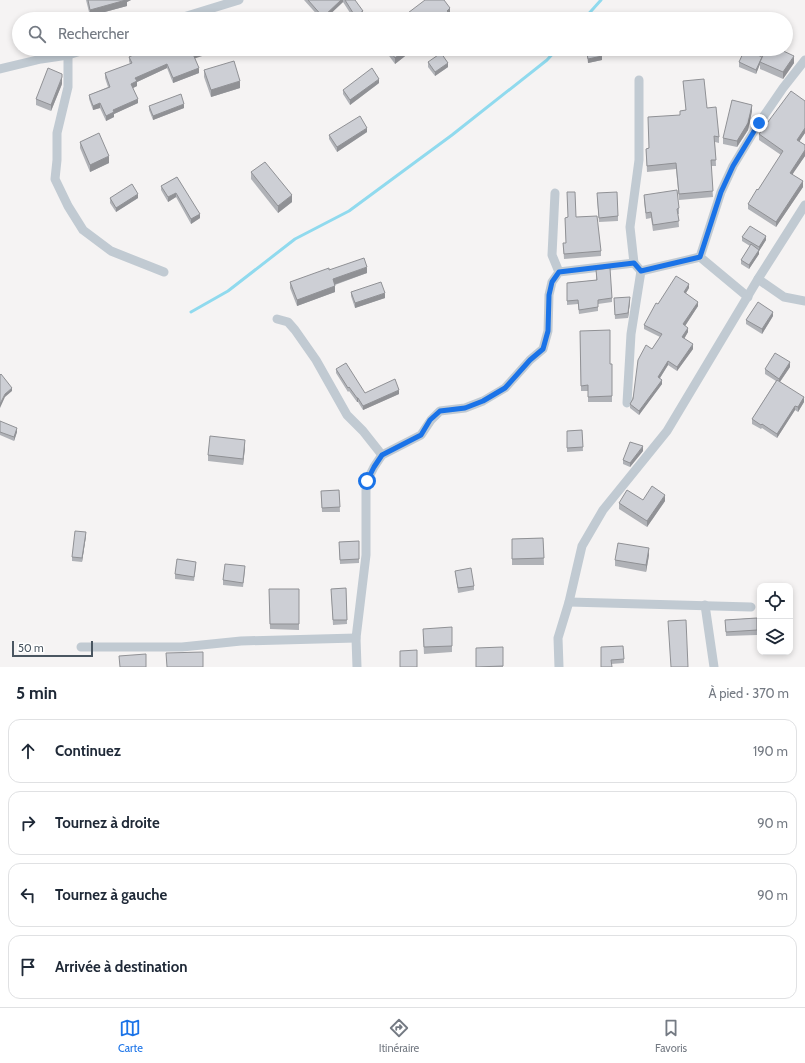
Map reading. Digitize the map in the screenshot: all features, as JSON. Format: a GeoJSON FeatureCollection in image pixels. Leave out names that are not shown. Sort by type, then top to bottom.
{"type":"FeatureCollection","features":[{"type":"Feature","properties":{"kind":"street"},"geometry":{"type":"LineString","coordinates":[[200,12],[239,0]]}},
{"type":"Feature","properties":{"kind":"street"},"geometry":{"type":"LineString","coordinates":[[0,69],[41,59],[61,56]]}},
{"type":"Feature","properties":{"kind":"street"},"geometry":{"type":"LineString","coordinates":[[68,56],[68,87],[57,133],[55,179],[68,206],[83,230],[111,251],[164,272]]}},
{"type":"Feature","properties":{"kind":"street"},"geometry":{"type":"LineString","coordinates":[[700,257],[721,192],[733,166],[771,105],[805,60]]}},
{"type":"Feature","properties":{"kind":"street"},"geometry":{"type":"LineString","coordinates":[[640,80],[639,160],[630,227],[634,263],[641,271]]}},
{"type":"Feature","properties":{"kind":"street"},"geometry":{"type":"LineString","coordinates":[[555,193],[552,255],[559,272]]}},
{"type":"Feature","properties":{"kind":"street"},"geometry":{"type":"LineString","coordinates":[[559,667],[558,638],[569,602],[582,546],[603,510],[668,431],[758,279],[805,205]]}},
{"type":"Feature","properties":{"kind":"street"},"geometry":{"type":"LineString","coordinates":[[641,271],[700,257]]}},
{"type":"Feature","properties":{"kind":"street"},"geometry":{"type":"LineString","coordinates":[[700,257],[748,297]]}},
{"type":"Feature","properties":{"kind":"street"},"geometry":{"type":"LineString","coordinates":[[357,667],[356,638],[366,555],[367,481],[382,455],[421,435],[430,420],[440,411],[465,408],[483,401],[505,388],[530,360],[543,349],[548,331],[549,295],[552,282],[559,272],[634,263]]}},
{"type":"Feature","properties":{"kind":"street"},"geometry":{"type":"LineString","coordinates":[[627,403],[631,334],[641,271]]}},
{"type":"Feature","properties":{"kind":"street"},"geometry":{"type":"LineString","coordinates":[[758,279],[784,297],[805,301]]}},
{"type":"Feature","properties":{"kind":"street"},"geometry":{"type":"LineString","coordinates":[[276,319],[288,322],[316,360],[347,414],[382,455]]}},
{"type":"Feature","properties":{"kind":"street"},"geometry":{"type":"LineString","coordinates":[[569,602],[751,607]]}},
{"type":"Feature","properties":{"kind":"street"},"geometry":{"type":"LineString","coordinates":[[705,605],[714,667]]}},
{"type":"Feature","properties":{"kind":"street"},"geometry":{"type":"LineString","coordinates":[[81,647],[182,647],[241,641],[356,638]]}},
{"type":"Feature","properties":{"kind":"building"},"geometry":{"type":"Polygon","coordinates":[[[88,0],[126,0],[90,10],[88,0]]]}},
{"type":"Feature","properties":{"kind":"building"},"geometry":{"type":"Polygon","coordinates":[[[308,0],[341,0],[328,12],[319,12],[308,0]]]}},
{"type":"Feature","properties":{"kind":"building"},"geometry":{"type":"Polygon","coordinates":[[[345,0],[355,0],[363,11],[352,12],[345,0]]]}},
{"type":"Feature","properties":{"kind":"building"},"geometry":{"type":"Polygon","coordinates":[[[425,0],[444,0],[450,8],[447,11],[448,12],[409,12],[425,0]]]}},
{"type":"Feature","properties":{"kind":"building"},"geometry":{"type":"Polygon","coordinates":[[[194,56],[199,68],[173,78],[167,64],[135,78],[137,81],[131,84],[138,99],[113,110],[114,112],[106,116],[100,103],[93,106],[89,95],[110,87],[105,73],[132,63],[129,57],[194,56]]]}},
{"type":"Feature","properties":{"kind":"building"},"geometry":{"type":"Polygon","coordinates":[[[437,56],[443,56],[448,63],[435,72],[428,62],[437,56]]]}},
{"type":"Feature","properties":{"kind":"building"},"geometry":{"type":"Polygon","coordinates":[[[587,56],[602,56],[588,59],[587,56]]]}},
{"type":"Feature","properties":{"kind":"building"},"geometry":{"type":"Polygon","coordinates":[[[742,56],[762,57],[756,70],[739,62],[742,56]]]}},
{"type":"Feature","properties":{"kind":"building"},"geometry":{"type":"Polygon","coordinates":[[[763,56],[794,56],[783,72],[760,62],[763,56]]]}},
{"type":"Feature","properties":{"kind":"building"},"geometry":{"type":"Polygon","coordinates":[[[234,61],[240,81],[211,90],[204,70],[234,61]]]}},
{"type":"Feature","properties":{"kind":"building"},"geometry":{"type":"Polygon","coordinates":[[[48,68],[62,74],[51,105],[36,99],[48,68]]]}},
{"type":"Feature","properties":{"kind":"building"},"geometry":{"type":"Polygon","coordinates":[[[372,68],[379,79],[350,100],[343,90],[372,68]]]}},
{"type":"Feature","properties":{"kind":"building"},"geometry":{"type":"Polygon","coordinates":[[[704,79],[707,108],[716,107],[719,137],[714,136],[716,160],[711,160],[713,191],[679,194],[676,163],[647,166],[646,149],[649,148],[648,117],[680,115],[680,111],[686,110],[683,81],[704,79]]]}},
{"type":"Feature","properties":{"kind":"building"},"geometry":{"type":"Polygon","coordinates":[[[791,91],[805,101],[805,128],[797,140],[805,145],[805,150],[790,173],[803,181],[776,222],[748,204],[783,151],[759,134],[791,91]]]}},
{"type":"Feature","properties":{"kind":"building"},"geometry":{"type":"Polygon","coordinates":[[[181,94],[184,104],[153,116],[149,106],[181,94]]]}},
{"type":"Feature","properties":{"kind":"building"},"geometry":{"type":"Polygon","coordinates":[[[732,100],[752,105],[748,123],[737,141],[723,138],[732,100]]]}},
{"type":"Feature","properties":{"kind":"building"},"geometry":{"type":"Polygon","coordinates":[[[360,116],[367,128],[337,147],[329,135],[360,116]]]}},
{"type":"Feature","properties":{"kind":"building"},"geometry":{"type":"Polygon","coordinates":[[[99,133],[109,156],[90,165],[80,142],[99,133]]]}},
{"type":"Feature","properties":{"kind":"building"},"geometry":{"type":"Polygon","coordinates":[[[265,162],[292,195],[278,206],[251,172],[265,162]]]}},
{"type":"Feature","properties":{"kind":"building"},"geometry":{"type":"Polygon","coordinates":[[[177,177],[200,214],[191,219],[176,193],[168,197],[161,186],[177,177]]]}},
{"type":"Feature","properties":{"kind":"building"},"geometry":{"type":"Polygon","coordinates":[[[132,184],[138,194],[116,208],[110,198],[132,184]]]}},
{"type":"Feature","properties":{"kind":"building"},"geometry":{"type":"Polygon","coordinates":[[[677,190],[679,208],[677,209],[679,221],[653,225],[651,212],[646,213],[644,195],[677,190]]]}},
{"type":"Feature","properties":{"kind":"building"},"geometry":{"type":"Polygon","coordinates":[[[567,192],[575,192],[576,217],[597,216],[601,251],[564,254],[563,243],[566,243],[565,218],[568,217],[567,192]]]}},
{"type":"Feature","properties":{"kind":"building"},"geometry":{"type":"Polygon","coordinates":[[[617,192],[618,216],[599,218],[597,193],[617,192]]]}},
{"type":"Feature","properties":{"kind":"building"},"geometry":{"type":"Polygon","coordinates":[[[750,226],[766,236],[759,247],[742,237],[750,226]]]}},
{"type":"Feature","properties":{"kind":"building"},"geometry":{"type":"Polygon","coordinates":[[[751,244],[759,250],[749,265],[741,260],[751,244]]]}},
{"type":"Feature","properties":{"kind":"building"},"geometry":{"type":"Polygon","coordinates":[[[364,258],[367,267],[333,279],[335,286],[297,300],[290,282],[329,268],[329,270],[364,258]]]}},
{"type":"Feature","properties":{"kind":"building"},"geometry":{"type":"Polygon","coordinates":[[[610,268],[612,298],[598,300],[598,307],[579,310],[578,300],[567,301],[567,283],[597,280],[596,270],[610,268]]]}},
{"type":"Feature","properties":{"kind":"building"},"geometry":{"type":"Polygon","coordinates":[[[676,276],[689,284],[684,292],[698,302],[683,324],[688,328],[682,337],[693,344],[677,367],[668,361],[658,377],[662,380],[639,411],[630,404],[633,399],[638,360],[646,345],[652,349],[662,334],[644,325],[656,303],[658,304],[676,276]]]}},
{"type":"Feature","properties":{"kind":"building"},"geometry":{"type":"Polygon","coordinates":[[[381,282],[385,293],[355,303],[351,292],[381,282]]]}},
{"type":"Feature","properties":{"kind":"building"},"geometry":{"type":"Polygon","coordinates":[[[630,297],[628,313],[615,315],[614,298],[630,297]]]}},
{"type":"Feature","properties":{"kind":"building"},"geometry":{"type":"Polygon","coordinates":[[[758,302],[773,312],[762,329],[746,320],[758,302]]]}},
{"type":"Feature","properties":{"kind":"building"},"geometry":{"type":"Polygon","coordinates":[[[610,330],[612,396],[588,397],[588,385],[581,386],[580,331],[610,330]]]}},
{"type":"Feature","properties":{"kind":"building"},"geometry":{"type":"Polygon","coordinates":[[[775,353],[790,362],[779,379],[765,369],[775,353]]]}},
{"type":"Feature","properties":{"kind":"building"},"geometry":{"type":"Polygon","coordinates":[[[346,363],[365,393],[395,379],[399,390],[363,406],[349,387],[348,388],[336,369],[346,363]]]}},
{"type":"Feature","properties":{"kind":"building"},"geometry":{"type":"Polygon","coordinates":[[[1,374],[12,388],[5,394],[0,404],[0,375],[1,374]]]}},
{"type":"Feature","properties":{"kind":"building"},"geometry":{"type":"Polygon","coordinates":[[[777,380],[804,397],[798,407],[795,406],[777,434],[752,419],[777,380]]]}},
{"type":"Feature","properties":{"kind":"building"},"geometry":{"type":"Polygon","coordinates":[[[0,421],[17,428],[14,437],[0,432],[0,421]]]}},
{"type":"Feature","properties":{"kind":"building"},"geometry":{"type":"Polygon","coordinates":[[[582,430],[583,447],[567,448],[567,431],[582,430]]]}},
{"type":"Feature","properties":{"kind":"building"},"geometry":{"type":"Polygon","coordinates":[[[210,436],[245,440],[243,459],[208,455],[210,436]]]}},
{"type":"Feature","properties":{"kind":"building"},"geometry":{"type":"Polygon","coordinates":[[[630,442],[643,446],[630,463],[623,460],[630,442]]]}},
{"type":"Feature","properties":{"kind":"building"},"geometry":{"type":"Polygon","coordinates":[[[652,486],[665,495],[647,521],[619,503],[627,490],[643,500],[652,486]]]}},
{"type":"Feature","properties":{"kind":"building"},"geometry":{"type":"Polygon","coordinates":[[[339,490],[340,507],[322,508],[321,491],[339,490]]]}},
{"type":"Feature","properties":{"kind":"building"},"geometry":{"type":"Polygon","coordinates":[[[75,531],[86,532],[82,558],[72,557],[75,531]]]}},
{"type":"Feature","properties":{"kind":"building"},"geometry":{"type":"Polygon","coordinates":[[[543,538],[544,558],[512,559],[512,539],[543,538]]]}},
{"type":"Feature","properties":{"kind":"building"},"geometry":{"type":"Polygon","coordinates":[[[359,541],[359,559],[340,560],[339,542],[359,541]]]}},
{"type":"Feature","properties":{"kind":"building"},"geometry":{"type":"Polygon","coordinates":[[[618,543],[649,548],[646,565],[615,560],[618,543]]]}},
{"type":"Feature","properties":{"kind":"building"},"geometry":{"type":"Polygon","coordinates":[[[177,559],[196,562],[194,577],[175,574],[177,559]]]}},
{"type":"Feature","properties":{"kind":"building"},"geometry":{"type":"Polygon","coordinates":[[[225,564],[245,566],[243,583],[223,580],[225,564]]]}},
{"type":"Feature","properties":{"kind":"building"},"geometry":{"type":"Polygon","coordinates":[[[471,568],[474,586],[458,588],[455,571],[471,568]]]}},
{"type":"Feature","properties":{"kind":"building"},"geometry":{"type":"Polygon","coordinates":[[[346,588],[347,620],[333,620],[331,589],[346,588]]]}},
{"type":"Feature","properties":{"kind":"building"},"geometry":{"type":"Polygon","coordinates":[[[269,589],[299,589],[299,624],[270,624],[269,589]]]}},
{"type":"Feature","properties":{"kind":"building"},"geometry":{"type":"Polygon","coordinates":[[[757,618],[757,630],[726,632],[725,620],[757,618]]]}},
{"type":"Feature","properties":{"kind":"building"},"geometry":{"type":"Polygon","coordinates":[[[686,620],[688,667],[671,667],[668,621],[686,620]]]}},
{"type":"Feature","properties":{"kind":"building"},"geometry":{"type":"Polygon","coordinates":[[[452,627],[452,646],[424,647],[423,629],[452,627]]]}},
{"type":"Feature","properties":{"kind":"building"},"geometry":{"type":"Polygon","coordinates":[[[623,646],[624,659],[611,660],[612,667],[601,667],[601,647],[623,646]]]}},
{"type":"Feature","properties":{"kind":"building"},"geometry":{"type":"Polygon","coordinates":[[[503,647],[503,666],[476,667],[476,648],[503,647]]]}},
{"type":"Feature","properties":{"kind":"building"},"geometry":{"type":"Polygon","coordinates":[[[417,650],[417,667],[400,667],[400,651],[417,650]]]}},
{"type":"Feature","properties":{"kind":"building"},"geometry":{"type":"Polygon","coordinates":[[[203,652],[203,667],[167,667],[166,653],[203,652]]]}},
{"type":"Feature","properties":{"kind":"building"},"geometry":{"type":"Polygon","coordinates":[[[146,654],[146,667],[120,667],[119,656],[146,654]]]}},
{"type":"Feature","properties":{"kind":"waterway"},"geometry":{"type":"LineString","coordinates":[[590,12],[601,0]]}},
{"type":"Feature","properties":{"kind":"waterway"},"geometry":{"type":"LineString","coordinates":[[191,312],[228,291],[295,239],[349,211],[452,135],[551,56]]}},
{"type":"Feature","properties":{"kind":"route"},"geometry":{"type":"LineString","coordinates":[[367,481],[382,455],[421,435],[430,420],[440,411],[465,408],[483,401],[505,388],[530,360],[543,349],[548,331],[549,295],[552,282],[559,272],[634,263],[641,271],[700,257],[721,192],[733,166],[759,123]]}}]}
